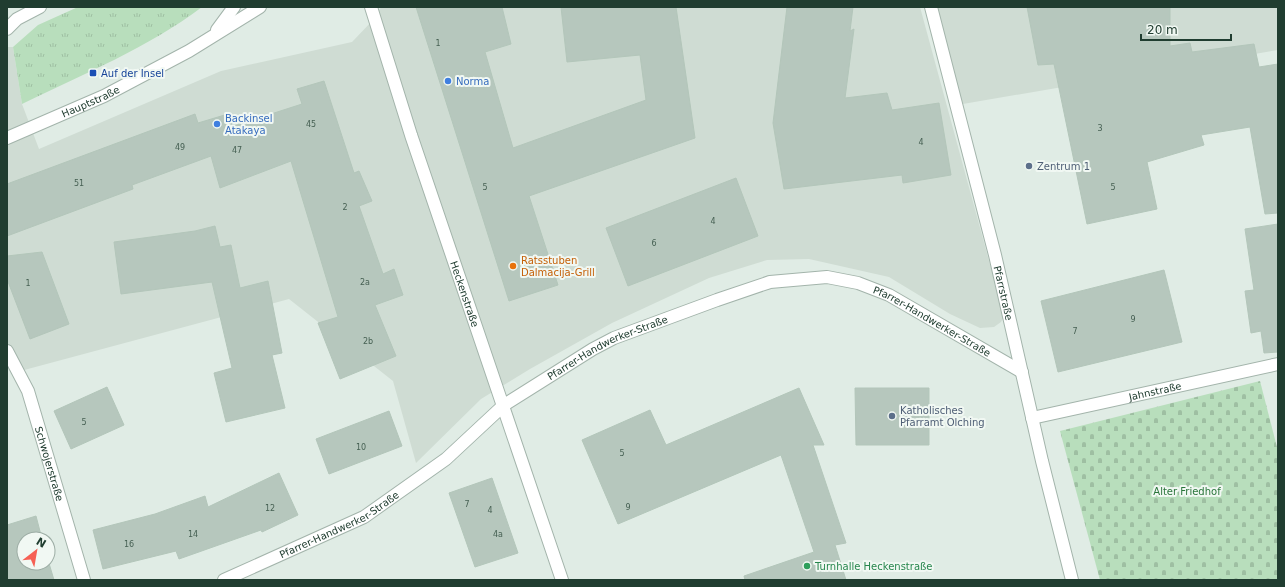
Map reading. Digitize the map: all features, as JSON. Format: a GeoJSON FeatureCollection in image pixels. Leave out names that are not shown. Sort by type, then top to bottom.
{"type":"FeatureCollection","features":[{"type":"Feature","properties":{"kind":"street"},"geometry":{"type":"LineString","coordinates":[[7,29],[17,18],[40,7]]}},
{"type":"Feature","properties":{"kind":"street","name":"Hauptstraße"},"geometry":{"type":"LineString","coordinates":[[212,36],[234,7]]}},
{"type":"Feature","properties":{"kind":"street","name":"Hauptstraße"},"geometry":{"type":"LineString","coordinates":[[7,138],[104,96],[189,51],[260,7]]}},
{"type":"Feature","properties":{"kind":"street","name":"Heckenstraße"},"geometry":{"type":"LineString","coordinates":[[372,7],[411,135],[504,405],[562,580]]}},
{"type":"Feature","properties":{"kind":"street","name":"Pfarrstraße"},"geometry":{"type":"LineString","coordinates":[[931,7],[995,255],[1032,418],[1072,580]]}},
{"type":"Feature","properties":{"kind":"street","name":"Pfarrer-Handwerker-Straße"},"geometry":{"type":"LineString","coordinates":[[224,580],[364,518],[446,459],[504,405],[593,349],[614,338],[770,282],[827,277],[858,283],[889,295],[1022,372]]}},
{"type":"Feature","properties":{"kind":"street","name":"Schwojerstraße"},"geometry":{"type":"LineString","coordinates":[[7,351],[28,391],[84,580]]}},
{"type":"Feature","properties":{"kind":"street","name":"Jahnstraße"},"geometry":{"type":"LineString","coordinates":[[1032,418],[1278,364]]}},
{"type":"Feature","properties":{"kind":"shaded area"},"geometry":{"type":"Polygon","coordinates":[[[381,7],[920,7],[1004,316],[1001,322],[994,327],[980,328],[950,314],[889,277],[809,259],[767,260],[709,278],[612,323],[530,369],[481,399],[416,463],[393,381],[289,299],[13,373],[7,362],[7,47],[13,47],[22,104],[39,149],[221,71],[352,42],[375,18],[381,7]]]}},
{"type":"Feature","properties":{"kind":"shaded area"},"geometry":{"type":"Polygon","coordinates":[[[931,7],[1278,7],[1278,50],[957,105],[931,7]]]}},
{"type":"Feature","properties":{"kind":"green space"},"geometry":{"type":"Polygon","coordinates":[[[78,7],[202,7],[160,35],[115,60],[22,104],[13,47],[38,25],[78,7]]]}},
{"type":"Feature","properties":{"kind":"green space","name":"Alter Friedhof"},"geometry":{"type":"Polygon","coordinates":[[[1260,381],[1278,451],[1278,580],[1100,580],[1060,431],[1260,381]]]}},
{"type":"Feature","properties":{"kind":"building"},"geometry":{"type":"Polygon","coordinates":[[[416,7],[502,7],[511,44],[485,52],[513,148],[646,100],[640,55],[567,62],[561,7],[676,7],[695,138],[529,196],[558,285],[509,301],[416,7]]]}},
{"type":"Feature","properties":{"kind":"building"},"geometry":{"type":"Polygon","coordinates":[[[787,7],[853,7],[850,31],[854,29],[845,98],[887,93],[892,110],[939,103],[951,175],[903,183],[902,175],[784,189],[773,123],[787,7]]]}},
{"type":"Feature","properties":{"kind":"building"},"geometry":{"type":"Polygon","coordinates":[[[1027,7],[1170,7],[1170,46],[1190,43],[1192,52],[1254,44],[1259,67],[1278,64],[1278,213],[1265,214],[1250,127],[1201,135],[1204,145],[1147,162],[1157,209],[1087,224],[1054,64],[1038,65],[1027,7]]]}},
{"type":"Feature","properties":{"kind":"building"},"geometry":{"type":"Polygon","coordinates":[[[324,81],[354,173],[359,171],[372,201],[359,206],[383,274],[394,269],[403,295],[375,305],[396,356],[340,379],[318,323],[338,317],[291,161],[220,188],[211,156],[132,185],[133,189],[7,236],[7,184],[195,114],[198,123],[228,114],[234,126],[302,104],[297,89],[324,81]]]}},
{"type":"Feature","properties":{"kind":"building"},"geometry":{"type":"Polygon","coordinates":[[[736,178],[758,236],[628,286],[606,228],[736,178]]]}},
{"type":"Feature","properties":{"kind":"building"},"geometry":{"type":"Polygon","coordinates":[[[1278,224],[1278,352],[1264,353],[1261,331],[1251,333],[1245,291],[1254,290],[1245,229],[1278,224]]]}},
{"type":"Feature","properties":{"kind":"building"},"geometry":{"type":"Polygon","coordinates":[[[215,226],[220,247],[231,245],[240,288],[268,281],[282,353],[272,355],[285,408],[226,422],[214,373],[232,368],[212,282],[121,294],[114,242],[195,231],[215,226]]]}},
{"type":"Feature","properties":{"kind":"building"},"geometry":{"type":"Polygon","coordinates":[[[42,252],[69,324],[30,339],[7,279],[7,256],[42,252]]]}},
{"type":"Feature","properties":{"kind":"building"},"geometry":{"type":"Polygon","coordinates":[[[1164,270],[1182,342],[1058,372],[1041,301],[1164,270]]]}},
{"type":"Feature","properties":{"kind":"building"},"geometry":{"type":"Polygon","coordinates":[[[107,387],[124,425],[71,449],[54,411],[107,387]]]}},
{"type":"Feature","properties":{"kind":"building"},"geometry":{"type":"Polygon","coordinates":[[[799,388],[824,445],[813,445],[846,543],[835,545],[846,580],[745,580],[744,576],[814,552],[781,455],[618,524],[582,440],[650,410],[666,445],[799,388]]]}},
{"type":"Feature","properties":{"kind":"building","name":"Katholisches Pfarramt Olching"},"geometry":{"type":"Polygon","coordinates":[[[855,388],[929,388],[929,445],[856,445],[855,388]]]}},
{"type":"Feature","properties":{"kind":"building"},"geometry":{"type":"Polygon","coordinates":[[[389,411],[402,446],[329,474],[316,439],[389,411]]]}},
{"type":"Feature","properties":{"kind":"building"},"geometry":{"type":"Polygon","coordinates":[[[279,473],[298,515],[262,532],[261,530],[179,559],[176,551],[103,569],[93,530],[155,514],[205,496],[208,507],[279,473]]]}},
{"type":"Feature","properties":{"kind":"building"},"geometry":{"type":"Polygon","coordinates":[[[492,478],[518,553],[475,567],[449,493],[492,478]]]}},
{"type":"Feature","properties":{"kind":"building"},"geometry":{"type":"Polygon","coordinates":[[[36,516],[40,531],[16,531],[16,571],[51,571],[54,580],[7,580],[7,525],[36,516]]]}},
{"type":"Feature","properties":{"kind":"place","name":"Auf der Insel"},"geometry":{"type":"Point","coordinates":[93,73]}},
{"type":"Feature","properties":{"kind":"place","name":"Norma"},"geometry":{"type":"Point","coordinates":[448,81]}},
{"type":"Feature","properties":{"kind":"place","name":"Backinsel Atakaya"},"geometry":{"type":"Point","coordinates":[217,124]}},
{"type":"Feature","properties":{"kind":"place","name":"Zentrum 1"},"geometry":{"type":"Point","coordinates":[1029,166]}},
{"type":"Feature","properties":{"kind":"place","name":"Ratsstuben Dalmacija-Grill"},"geometry":{"type":"Point","coordinates":[513,266]}},
{"type":"Feature","properties":{"kind":"place","name":"Katholisches Pfarramt Olching"},"geometry":{"type":"Point","coordinates":[892,416]}},
{"type":"Feature","properties":{"kind":"place","name":"Turnhalle Heckenstraße"},"geometry":{"type":"Point","coordinates":[807,566]}}]}
